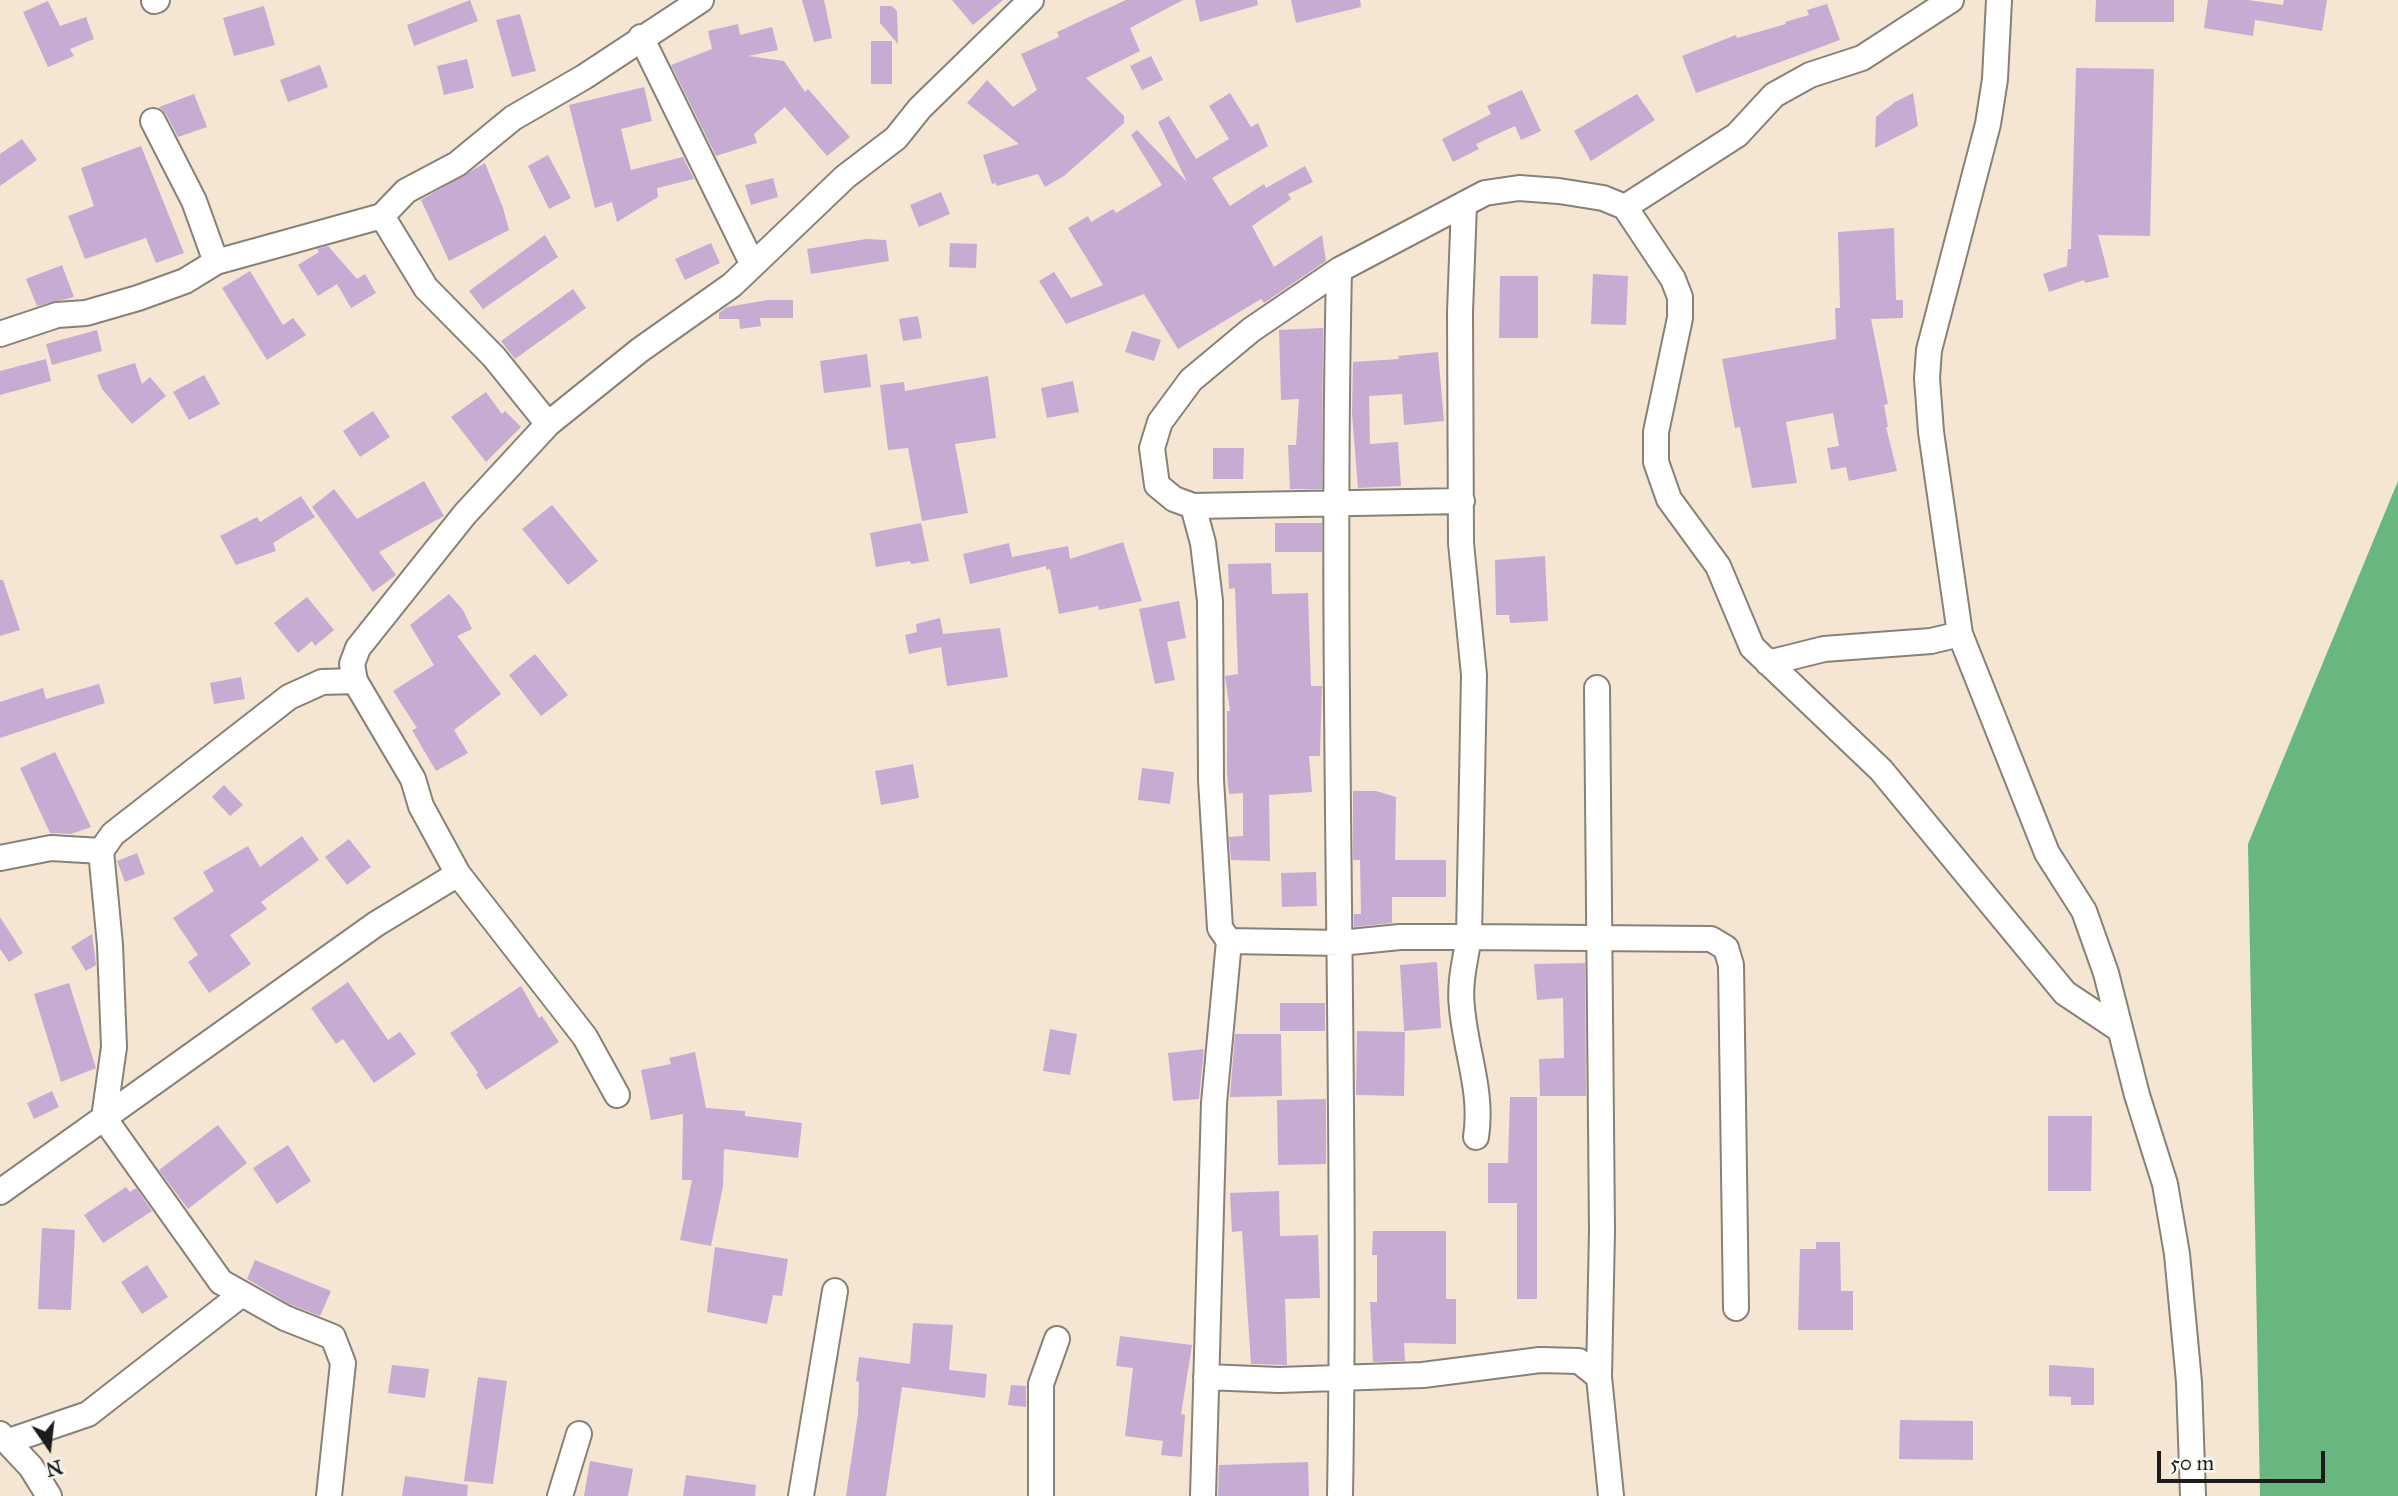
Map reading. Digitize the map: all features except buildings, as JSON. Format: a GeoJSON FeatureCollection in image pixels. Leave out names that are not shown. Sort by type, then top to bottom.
{"type":"FeatureCollection","features":[{"type":"Feature","properties":{"kind":"street"},"geometry":{"type":"LineString","coordinates":[[0,334],[57,315],[86,313],[138,298],[185,281],[216,262],[382,216],[406,191],[457,164],[513,118],[584,77],[701,0]]}},
{"type":"Feature","properties":{"kind":"street"},"geometry":{"type":"LineString","coordinates":[[617,1095],[585,1037],[458,874],[421,806],[413,779],[355,681],[352,664],[365,639],[465,514],[548,424],[639,350],[732,285],[845,177],[896,138],[920,108],[1031,0]]}},
{"type":"Feature","properties":{"kind":"street"},"geometry":{"type":"LineString","coordinates":[[1625,207],[1737,135],[1774,95],[1810,75],[1862,58],[1951,0]]}},
{"type":"Feature","properties":{"kind":"street"},"geometry":{"type":"LineString","coordinates":[[1999,0],[1995,79],[1988,124],[1929,350],[1927,378],[1931,432],[1960,634],[2047,853],[2084,911],[2106,973],[2119,1029],[2165,1184],[2177,1254],[2189,1382],[2193,1496]]}},
{"type":"Feature","properties":{"kind":"street"},"geometry":{"type":"LineString","coordinates":[[641,37],[752,263]]}},
{"type":"Feature","properties":{"kind":"street"},"geometry":{"type":"LineString","coordinates":[[153,121],[194,201],[216,262]]}},
{"type":"Feature","properties":{"kind":"street"},"geometry":{"type":"LineString","coordinates":[[1462,501],[1334,501],[1193,506],[1174,499],[1157,485],[1152,448],[1160,422],[1191,380],[1251,330],[1339,270],[1485,193],[1519,188],[1603,198],[1625,207],[1673,279],[1680,297],[1680,318],[1656,432],[1656,462],[1669,499],[1718,566],[1743,631],[1752,647],[1881,770],[2065,993],[2119,1029]]}},
{"type":"Feature","properties":{"kind":"street"},"geometry":{"type":"LineString","coordinates":[[1464,204],[1460,312],[1461,544],[1474,675],[1469,937],[1461,994],[1478,1090],[1480,1111],[1476,1138]]}},
{"type":"Feature","properties":{"kind":"street"},"geometry":{"type":"LineString","coordinates":[[382,216],[426,288],[494,357],[548,424]]}},
{"type":"Feature","properties":{"kind":"street"},"geometry":{"type":"LineString","coordinates":[[1339,270],[1334,501],[1340,943],[1340,1496]]}},
{"type":"Feature","properties":{"kind":"street"},"geometry":{"type":"LineString","coordinates":[[1193,506],[1203,543],[1210,601],[1211,780],[1220,928],[1229,941],[1214,1103],[1203,1496]]}},
{"type":"Feature","properties":{"kind":"street"},"geometry":{"type":"LineString","coordinates":[[1768,663],[1824,649],[1931,641],[1960,634]]}},
{"type":"Feature","properties":{"kind":"street"},"geometry":{"type":"LineString","coordinates":[[329,1496],[342,1363],[333,1337],[285,1318],[221,1282],[104,1118],[114,1047],[110,945],[101,850],[113,834],[289,697],[323,682],[355,681]]}},
{"type":"Feature","properties":{"kind":"street"},"geometry":{"type":"LineString","coordinates":[[1597,688],[1602,1231],[1599,1377],[1611,1496]]}},
{"type":"Feature","properties":{"kind":"street"},"geometry":{"type":"LineString","coordinates":[[0,858],[51,848],[101,850]]}},
{"type":"Feature","properties":{"kind":"street"},"geometry":{"type":"LineString","coordinates":[[0,1192],[376,924],[458,874]]}},
{"type":"Feature","properties":{"kind":"street"},"geometry":{"type":"LineString","coordinates":[[1229,941],[1340,943],[1400,937],[1712,939],[1726,948],[1731,965],[1736,1308]]}},
{"type":"Feature","properties":{"kind":"street"},"geometry":{"type":"LineString","coordinates":[[801,1496],[835,1291]]}},
{"type":"Feature","properties":{"kind":"street"},"geometry":{"type":"LineString","coordinates":[[48,1496],[31,1467],[4,1438],[88,1414],[242,1294]]}},
{"type":"Feature","properties":{"kind":"street"},"geometry":{"type":"LineString","coordinates":[[1041,1496],[1041,1384],[1057,1339]]}},
{"type":"Feature","properties":{"kind":"street"},"geometry":{"type":"LineString","coordinates":[[1206,1377],[1279,1380],[1423,1375],[1540,1360],[1579,1361],[1599,1377]]}},
{"type":"Feature","properties":{"kind":"street"},"geometry":{"type":"LineString","coordinates":[[560,1496],[579,1434]]}},
{"type":"Feature","properties":{"kind":"green space"},"geometry":{"type":"Polygon","coordinates":[[[2398,481],[2398,1496],[2260,1496],[2248,844],[2398,481]]]}}]}
